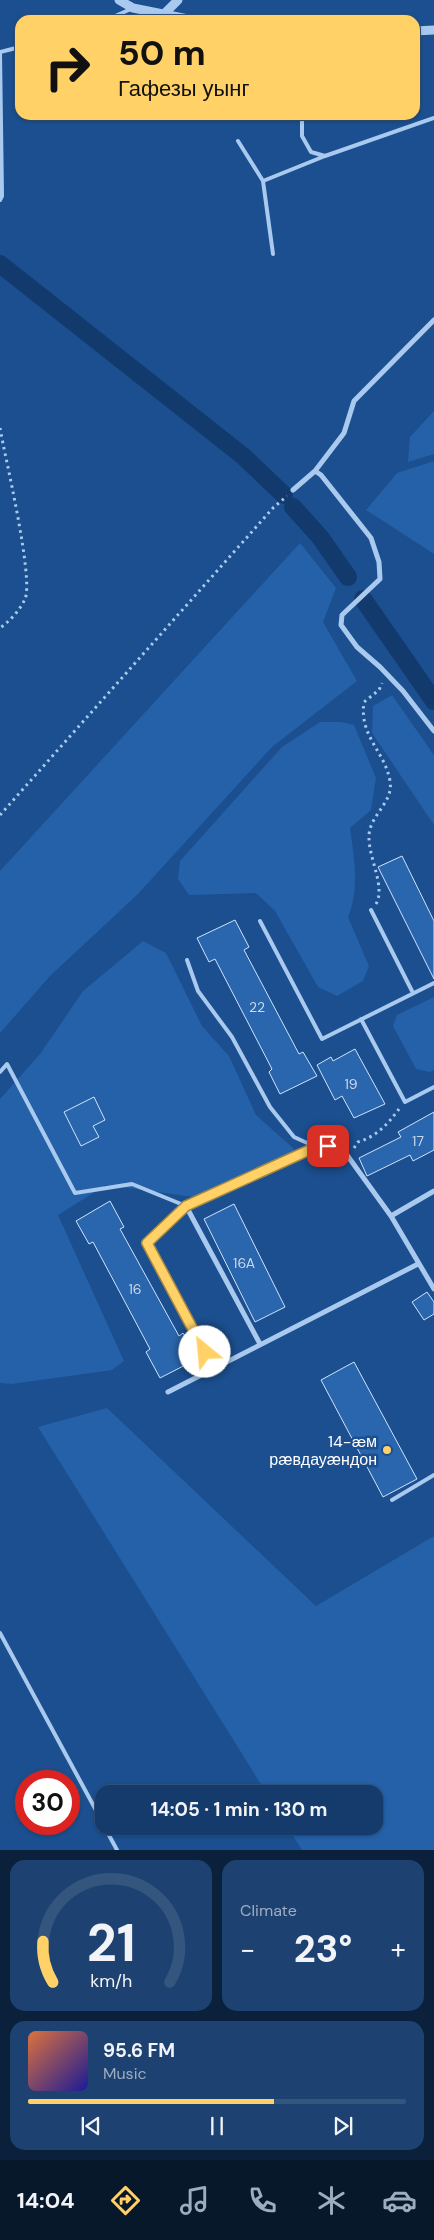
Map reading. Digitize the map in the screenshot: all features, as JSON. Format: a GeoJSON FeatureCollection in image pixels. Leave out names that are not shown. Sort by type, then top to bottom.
{"type":"FeatureCollection","features":[{"type":"Feature","properties":{"kind":"street"},"geometry":{"type":"LineString","coordinates":[[118,0],[133,8],[163,15],[178,0]]}},
{"type":"Feature","properties":{"kind":"street"},"geometry":{"type":"LineString","coordinates":[[420,31],[434,30]]}},
{"type":"Feature","properties":{"kind":"street"},"geometry":{"type":"LineString","coordinates":[[293,490],[315,471],[344,433],[354,401],[434,320]]}},
{"type":"Feature","properties":{"kind":"street"},"geometry":{"type":"LineString","coordinates":[[315,471],[371,538],[378,562],[380,580],[342,615],[341,625],[357,648],[380,667],[403,691],[434,731]]}},
{"type":"Feature","properties":{"kind":"street"},"geometry":{"type":"LineString","coordinates":[[214,1368],[147,1243],[186,1206],[316,1147],[339,1144],[391,1216],[434,1289]]}},
{"type":"Feature","properties":{"kind":"street"},"geometry":{"type":"LineString","coordinates":[[391,1216],[434,1191]]}},
{"type":"Feature","properties":{"kind":"street"},"geometry":{"type":"LineString","coordinates":[[186,1206],[260,1344]]}},
{"type":"Feature","properties":{"kind":"street"},"geometry":{"type":"LineString","coordinates":[[168,1392],[418,1264]]}},
{"type":"Feature","properties":{"kind":"lane"},"geometry":{"type":"LineString","coordinates":[[117,15],[133,8]]}},
{"type":"Feature","properties":{"kind":"lane"},"geometry":{"type":"LineString","coordinates":[[0,200],[2,196],[0,52],[15,48]]}},
{"type":"Feature","properties":{"kind":"lane"},"geometry":{"type":"LineString","coordinates":[[263,181],[324,156],[434,118]]}},
{"type":"Feature","properties":{"kind":"lane"},"geometry":{"type":"LineString","coordinates":[[302,120],[302,136],[311,152],[324,156]]}},
{"type":"Feature","properties":{"kind":"lane"},"geometry":{"type":"LineString","coordinates":[[238,141],[263,181],[273,254]]}},
{"type":"Feature","properties":{"kind":"lane"},"geometry":{"type":"LineString","coordinates":[[371,910],[413,993]]}},
{"type":"Feature","properties":{"kind":"lane"},"geometry":{"type":"LineString","coordinates":[[260,921],[322,1038],[434,983]]}},
{"type":"Feature","properties":{"kind":"lane"},"geometry":{"type":"LineString","coordinates":[[187,960],[198,990],[232,1037],[270,1107],[294,1137],[316,1147]]}},
{"type":"Feature","properties":{"kind":"lane"},"geometry":{"type":"LineString","coordinates":[[361,1020],[405,1102],[434,1087]]}},
{"type":"Feature","properties":{"kind":"lane"},"geometry":{"type":"LineString","coordinates":[[0,1072],[7,1064],[75,1193],[132,1184],[186,1206]]}},
{"type":"Feature","properties":{"kind":"lane"},"geometry":{"type":"LineString","coordinates":[[392,1500],[434,1475]]}},
{"type":"Feature","properties":{"kind":"lane"},"geometry":{"type":"LineString","coordinates":[[0,1633],[95,1809]]}},
{"type":"Feature","properties":{"kind":"lane"},"geometry":{"type":"LineString","coordinates":[[109,1835],[117,1850]]}},
{"type":"Feature","properties":{"kind":"path"},"geometry":{"type":"LineString","coordinates":[[0,428],[27,572],[26,598],[10,621],[0,628]]}},
{"type":"Feature","properties":{"kind":"path"},"geometry":{"type":"LineString","coordinates":[[0,815],[273,508],[293,490]]}},
{"type":"Feature","properties":{"kind":"path"},"geometry":{"type":"LineString","coordinates":[[371,910],[378,902],[380,889],[371,858],[369,837],[371,823],[391,789],[390,778],[367,734],[362,715],[364,702],[378,690],[382,683],[380,667]]}},
{"type":"Feature","properties":{"kind":"path"},"geometry":{"type":"LineString","coordinates":[[349,1157],[358,1142],[369,1139],[383,1129],[405,1102]]}},
{"type":"Feature","properties":{"kind":"shaded area"},"geometry":{"type":"Polygon","coordinates":[[[434,411],[434,454],[408,462],[410,437],[434,411]]]}},
{"type":"Feature","properties":{"kind":"shaded area"},"geometry":{"type":"Polygon","coordinates":[[[434,461],[434,554],[366,510],[397,473],[434,461]]]}},
{"type":"Feature","properties":{"kind":"shaded area"},"geometry":{"type":"Polygon","coordinates":[[[300,543],[336,588],[323,622],[357,681],[272,747],[138,894],[50,976],[0,1033],[0,871],[300,543]]]}},
{"type":"Feature","properties":{"kind":"shaded area"},"geometry":{"type":"Polygon","coordinates":[[[392,695],[434,755],[434,825],[372,733],[373,706],[392,695]]]}},
{"type":"Feature","properties":{"kind":"shaded area"},"geometry":{"type":"Polygon","coordinates":[[[320,722],[341,722],[354,725],[376,778],[371,810],[350,828],[355,884],[352,906],[348,917],[369,966],[363,981],[337,996],[318,987],[275,911],[256,893],[189,895],[178,879],[180,861],[282,747],[320,722]]]}},
{"type":"Feature","properties":{"kind":"shaded area"},"geometry":{"type":"Polygon","coordinates":[[[143,941],[166,953],[202,1026],[229,1056],[256,1115],[294,1149],[287,1161],[208,1199],[106,1185],[58,1215],[124,1361],[112,1370],[12,1384],[0,1383],[0,1099],[40,1054],[83,991],[143,941]]]}},
{"type":"Feature","properties":{"kind":"shaded area"},"geometry":{"type":"Polygon","coordinates":[[[434,997],[434,1070],[430,1072],[416,1069],[393,1026],[397,1015],[434,997]]]}},
{"type":"Feature","properties":{"kind":"shaded area"},"geometry":{"type":"Polygon","coordinates":[[[107,1408],[316,1606],[434,1536],[434,1850],[302,1850],[293,1835],[383,1835],[383,1785],[261,1785],[38,1427],[107,1408]]]}},
{"type":"Feature","properties":{"kind":"building"},"geometry":{"type":"Polygon","coordinates":[[[402,856],[434,921],[434,979],[378,867],[402,856]]]}},
{"type":"Feature","properties":{"kind":"building"},"geometry":{"type":"Polygon","coordinates":[[[235,920],[249,947],[244,950],[299,1054],[303,1052],[317,1076],[280,1094],[269,1072],[272,1069],[215,959],[209,962],[197,938],[235,920]]]}},
{"type":"Feature","properties":{"kind":"building"},"geometry":{"type":"Polygon","coordinates":[[[355,1049],[385,1104],[354,1118],[342,1096],[335,1100],[317,1065],[331,1057],[333,1061],[355,1049]]]}},
{"type":"Feature","properties":{"kind":"building"},"geometry":{"type":"Polygon","coordinates":[[[94,1097],[105,1120],[93,1126],[99,1137],[81,1146],[64,1112],[94,1097]]]}},
{"type":"Feature","properties":{"kind":"building"},"geometry":{"type":"Polygon","coordinates":[[[434,1112],[434,1150],[413,1161],[410,1155],[367,1176],[359,1158],[401,1137],[398,1132],[434,1112]]]}},
{"type":"Feature","properties":{"kind":"building"},"geometry":{"type":"Polygon","coordinates":[[[110,1201],[124,1227],[120,1229],[179,1336],[183,1333],[197,1359],[160,1378],[146,1352],[150,1349],[93,1242],[89,1244],[76,1221],[110,1201]]]}},
{"type":"Feature","properties":{"kind":"building"},"geometry":{"type":"Polygon","coordinates":[[[234,1204],[285,1307],[255,1322],[204,1219],[234,1204]]]}},
{"type":"Feature","properties":{"kind":"building"},"geometry":{"type":"Polygon","coordinates":[[[427,1292],[434,1302],[434,1314],[424,1320],[412,1302],[427,1292]]]}},
{"type":"Feature","properties":{"kind":"building"},"geometry":{"type":"Polygon","coordinates":[[[354,1362],[417,1479],[383,1497],[321,1380],[354,1362]]]}},
{"type":"Feature","properties":{"kind":"waterway"},"geometry":{"type":"LineString","coordinates":[[0,264],[243,456],[284,495]]}},
{"type":"Feature","properties":{"kind":"waterway"},"geometry":{"type":"LineString","coordinates":[[293,507],[320,537],[348,577]]}},
{"type":"Feature","properties":{"kind":"waterway"},"geometry":{"type":"LineString","coordinates":[[363,599],[434,701]]}},
{"type":"Feature","properties":{"kind":"place","name":"14-æм рӕвдауӕндон"},"geometry":{"type":"Point","coordinates":[387,1450]}},
{"type":"Feature","properties":{"kind":"route"},"geometry":{"type":"LineString","coordinates":[[205,1352],[147,1243],[186,1206],[316,1147],[328,1146]]}}]}
